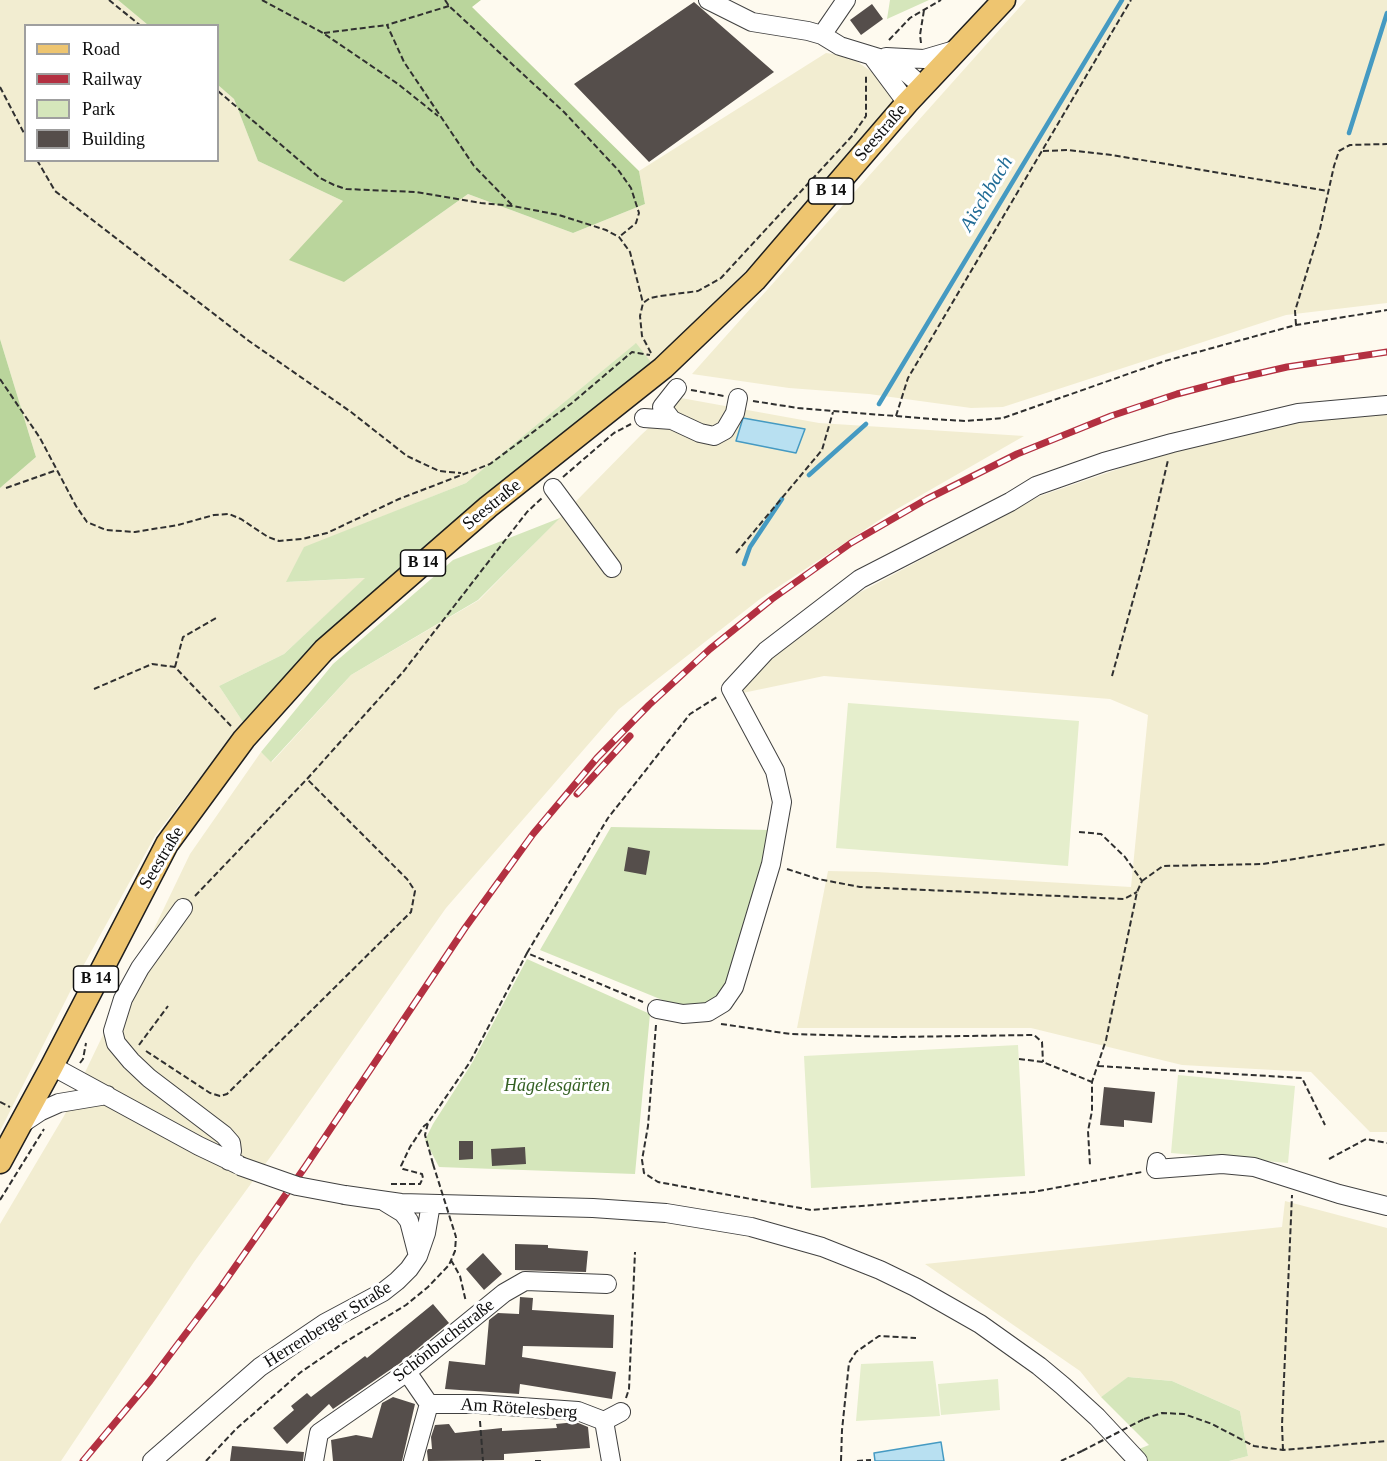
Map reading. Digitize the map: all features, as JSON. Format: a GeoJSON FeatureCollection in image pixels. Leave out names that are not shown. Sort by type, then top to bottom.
{"type":"FeatureCollection","features":[{"type":"Feature","properties":{"kind":"main road","name":"Seestraße"},"geometry":{"type":"LineString","coordinates":[[62,1071],[167,844],[244,739],[324,650],[488,507],[663,368],[747,288],[915,95],[1004,0]]}},
{"type":"Feature","properties":{"kind":"main road","name":"B 14"},"geometry":{"type":"LineString","coordinates":[[0,1162],[20,1125],[62,1071]]}},
{"type":"Feature","properties":{"kind":"street"},"geometry":{"type":"LineString","coordinates":[[708,0],[752,22],[805,30],[822,35],[840,46],[889,61],[901,68],[915,95]]}},
{"type":"Feature","properties":{"kind":"street"},"geometry":{"type":"LineString","coordinates":[[822,35],[846,0]]}},
{"type":"Feature","properties":{"kind":"street"},"geometry":{"type":"LineString","coordinates":[[872,56],[924,59],[958,49]]}},
{"type":"Feature","properties":{"kind":"street"},"geometry":{"type":"LineString","coordinates":[[672,420],[662,407],[677,388]]}},
{"type":"Feature","properties":{"kind":"street"},"geometry":{"type":"LineString","coordinates":[[644,418],[672,420],[700,434],[714,436],[725,430],[735,413],[738,399]]}},
{"type":"Feature","properties":{"kind":"street"},"geometry":{"type":"LineString","coordinates":[[657,1008],[683,1014],[708,1012],[723,1003],[734,987],[771,864],[782,802],[776,771],[731,689],[766,651],[860,579],[1010,502],[1036,486],[1104,462],[1172,443],[1298,413],[1387,405]]}},
{"type":"Feature","properties":{"kind":"street"},"geometry":{"type":"LineString","coordinates":[[553,488],[612,568]]}},
{"type":"Feature","properties":{"kind":"street"},"geometry":{"type":"LineString","coordinates":[[183,908],[140,968],[123,999],[113,1031],[116,1043],[143,1072],[224,1135],[231,1143],[235,1163]]}},
{"type":"Feature","properties":{"kind":"street"},"geometry":{"type":"LineString","coordinates":[[62,1071],[235,1163],[297,1186],[345,1195],[384,1193],[431,1204],[593,1208],[666,1213],[751,1227],[822,1247],[915,1287],[980,1324],[1063,1386],[1097,1417],[1138,1461]]}},
{"type":"Feature","properties":{"kind":"street"},"geometry":{"type":"LineString","coordinates":[[20,1125],[58,1103],[107,1095]]}},
{"type":"Feature","properties":{"kind":"street"},"geometry":{"type":"LineString","coordinates":[[1157,1165],[1222,1164],[1254,1167],[1339,1194],[1387,1206]]}},
{"type":"Feature","properties":{"kind":"street"},"geometry":{"type":"LineString","coordinates":[[384,1193],[409,1221],[418,1256]]}},
{"type":"Feature","properties":{"kind":"street","name":"Herrenberger Straße"},"geometry":{"type":"LineString","coordinates":[[152,1461],[260,1367],[325,1323],[383,1292],[409,1269],[418,1256],[426,1233],[431,1204]]}},
{"type":"Feature","properties":{"kind":"street","name":"Schönbuchstraße"},"geometry":{"type":"LineString","coordinates":[[314,1461],[319,1433],[407,1372],[504,1293],[525,1281],[607,1284]]}},
{"type":"Feature","properties":{"kind":"street"},"geometry":{"type":"LineString","coordinates":[[407,1372],[429,1404],[413,1461]]}},
{"type":"Feature","properties":{"kind":"street","name":"Am Rötelesberg"},"geometry":{"type":"LineString","coordinates":[[429,1404],[479,1404],[578,1411],[604,1421]]}},
{"type":"Feature","properties":{"kind":"street"},"geometry":{"type":"LineString","coordinates":[[611,1461],[604,1421],[621,1412]]}},
{"type":"Feature","properties":{"kind":"path"},"geometry":{"type":"LineString","coordinates":[[110,0],[139,24]]}},
{"type":"Feature","properties":{"kind":"path"},"geometry":{"type":"LineString","coordinates":[[262,0],[323,33],[398,84],[440,117]]}},
{"type":"Feature","properties":{"kind":"path"},"geometry":{"type":"LineString","coordinates":[[445,0],[564,112],[619,171],[631,188],[639,213],[636,223],[619,237]]}},
{"type":"Feature","properties":{"kind":"path"},"geometry":{"type":"LineString","coordinates":[[643,303],[650,298],[698,291],[721,278],[852,136],[866,116],[866,71],[872,56],[910,18],[941,0]]}},
{"type":"Feature","properties":{"kind":"path"},"geometry":{"type":"LineString","coordinates":[[896,416],[908,378],[1131,0]]}},
{"type":"Feature","properties":{"kind":"path"},"geometry":{"type":"LineString","coordinates":[[323,33],[387,25],[449,6]]}},
{"type":"Feature","properties":{"kind":"path"},"geometry":{"type":"LineString","coordinates":[[387,25],[404,62],[474,166],[513,206]]}},
{"type":"Feature","properties":{"kind":"path"},"geometry":{"type":"LineString","coordinates":[[0,87],[24,133]]}},
{"type":"Feature","properties":{"kind":"path"},"geometry":{"type":"LineString","coordinates":[[0,379],[40,438],[87,522],[106,530],[135,532],[178,525],[214,515],[229,514],[279,541],[302,539],[327,533],[399,499],[490,464],[536,431],[632,352],[652,356],[642,336],[640,316],[643,303],[630,252],[619,237],[578,220],[513,206],[416,192],[346,189],[333,185],[320,178],[219,92]]}},
{"type":"Feature","properties":{"kind":"path"},"geometry":{"type":"LineString","coordinates":[[1296,325],[1295,310],[1320,229],[1339,151],[1350,145],[1387,144]]}},
{"type":"Feature","properties":{"kind":"path"},"geometry":{"type":"LineString","coordinates":[[1043,151],[1068,150],[1112,155],[1328,191]]}},
{"type":"Feature","properties":{"kind":"path"},"geometry":{"type":"LineString","coordinates":[[38,162],[55,191],[249,341],[342,405],[407,456],[439,471],[464,474]]}},
{"type":"Feature","properties":{"kind":"path"},"geometry":{"type":"LineString","coordinates":[[677,388],[833,412],[966,421],[1003,418],[1165,361],[1296,325],[1387,310]]}},
{"type":"Feature","properties":{"kind":"path"},"geometry":{"type":"LineString","coordinates":[[736,553],[822,450],[833,412]]}},
{"type":"Feature","properties":{"kind":"path"},"geometry":{"type":"LineString","coordinates":[[183,908],[307,779],[403,672],[527,512],[571,469],[614,433],[644,418]]}},
{"type":"Feature","properties":{"kind":"path"},"geometry":{"type":"LineString","coordinates":[[1112,676],[1148,546],[1172,443]]}},
{"type":"Feature","properties":{"kind":"path"},"geometry":{"type":"LineString","coordinates":[[6,488],[57,470]]}},
{"type":"Feature","properties":{"kind":"path"},"geometry":{"type":"LineString","coordinates":[[175,667],[183,636],[216,618]]}},
{"type":"Feature","properties":{"kind":"path"},"geometry":{"type":"LineString","coordinates":[[94,689],[152,664],[175,667],[244,739]]}},
{"type":"Feature","properties":{"kind":"path"},"geometry":{"type":"LineString","coordinates":[[384,1193],[420,1184],[422,1174],[402,1169],[400,1166],[424,1126],[470,1062],[527,952],[608,818],[690,714],[731,689]]}},
{"type":"Feature","properties":{"kind":"path"},"geometry":{"type":"LineString","coordinates":[[160,1059],[210,1093],[220,1096],[227,1094],[411,912],[415,891],[407,879],[307,779]]}},
{"type":"Feature","properties":{"kind":"path"},"geometry":{"type":"LineString","coordinates":[[1079,832],[1101,834],[1125,857],[1142,881]]}},
{"type":"Feature","properties":{"kind":"path"},"geometry":{"type":"LineString","coordinates":[[1090,1165],[1088,1131],[1092,1111],[1092,1082],[1106,1040],[1137,892],[1142,881],[1163,866],[1263,864],[1387,844]]}},
{"type":"Feature","properties":{"kind":"path"},"geometry":{"type":"LineString","coordinates":[[771,864],[818,879],[860,887],[1124,899],[1137,892]]}},
{"type":"Feature","properties":{"kind":"path"},"geometry":{"type":"LineString","coordinates":[[527,952],[657,1008],[648,1126],[642,1160],[644,1173],[658,1182],[811,1210],[1033,1192],[1157,1165]]}},
{"type":"Feature","properties":{"kind":"path"},"geometry":{"type":"LineString","coordinates":[[135,1050],[168,1006]]}},
{"type":"Feature","properties":{"kind":"path"},"geometry":{"type":"LineString","coordinates":[[721,1024],[791,1034],[894,1037],[1034,1035],[1042,1042],[1043,1062]]}},
{"type":"Feature","properties":{"kind":"path"},"geometry":{"type":"LineString","coordinates":[[62,1071],[83,1059],[87,1036]]}},
{"type":"Feature","properties":{"kind":"path"},"geometry":{"type":"LineString","coordinates":[[1019,1059],[1043,1062],[1092,1082]]}},
{"type":"Feature","properties":{"kind":"path"},"geometry":{"type":"LineString","coordinates":[[1098,1066],[1302,1078],[1325,1125]]}},
{"type":"Feature","properties":{"kind":"path"},"geometry":{"type":"LineString","coordinates":[[206,1461],[237,1429],[301,1372],[406,1305],[428,1287],[452,1260],[456,1237],[424,1135],[428,1123]]}},
{"type":"Feature","properties":{"kind":"path"},"geometry":{"type":"LineString","coordinates":[[0,1200],[45,1128]]}},
{"type":"Feature","properties":{"kind":"path"},"geometry":{"type":"LineString","coordinates":[[1329,1159],[1366,1139],[1387,1143]]}},
{"type":"Feature","properties":{"kind":"path"},"geometry":{"type":"LineString","coordinates":[[1283,1450],[1282,1425],[1293,1178]]}},
{"type":"Feature","properties":{"kind":"path"},"geometry":{"type":"LineString","coordinates":[[621,1412],[629,1389],[635,1252]]}},
{"type":"Feature","properties":{"kind":"path"},"geometry":{"type":"LineString","coordinates":[[452,1260],[460,1276],[467,1308],[473,1318]]}},
{"type":"Feature","properties":{"kind":"path"},"geometry":{"type":"LineString","coordinates":[[841,1461],[849,1363],[856,1352],[879,1336],[916,1338]]}},
{"type":"Feature","properties":{"kind":"path"},"geometry":{"type":"LineString","coordinates":[[479,1404],[483,1461]]}},
{"type":"Feature","properties":{"kind":"path"},"geometry":{"type":"LineString","coordinates":[[1061,1461],[1144,1419],[1162,1413],[1184,1414],[1212,1424],[1254,1446],[1283,1450],[1387,1440]]}},
{"type":"Feature","properties":{"kind":"path"},"geometry":{"type":"LineString","coordinates":[[857,1461],[871,1460]]}},
{"type":"Feature","properties":{"kind":"path"},"geometry":{"type":"LineString","coordinates":[[535,1461],[543,1461]]}},
{"type":"Feature","properties":{"kind":"shaded area"},"geometry":{"type":"Polygon","coordinates":[[[0,0],[118,0],[147,24],[24,24],[24,162],[219,162],[219,86],[234,99],[258,161],[343,201],[344,282],[468,194],[573,233],[645,204],[639,171],[826,53],[849,56],[885,81],[893,104],[786,229],[654,366],[635,344],[466,483],[304,548],[287,582],[366,578],[284,654],[219,686],[243,722],[155,836],[81,970],[0,1131],[0,488],[36,457],[0,339],[0,0]]]}},
{"type":"Feature","properties":{"kind":"shaded area"},"geometry":{"type":"Polygon","coordinates":[[[1026,0],[1387,0],[1387,303],[1286,315],[1003,407],[971,408],[869,394],[789,388],[692,374],[1026,0]]]}},
{"type":"Feature","properties":{"kind":"shaded area"},"geometry":{"type":"Polygon","coordinates":[[[681,398],[819,423],[1024,436],[890,513],[760,599],[619,709],[446,908],[194,1262],[61,1461],[0,1461],[0,1224],[64,1116],[190,854],[261,752],[272,762],[351,675],[479,600],[641,435],[681,398]]]}},
{"type":"Feature","properties":{"kind":"shaded area"},"geometry":{"type":"Polygon","coordinates":[[[1387,409],[1387,1132],[1370,1132],[1311,1072],[1182,1065],[1031,1028],[797,1028],[828,871],[1131,887],[1148,715],[1110,699],[824,676],[733,695],[764,663],[803,629],[855,595],[1040,496],[1182,447],[1298,418],[1387,409]]]}},
{"type":"Feature","properties":{"kind":"shaded area"},"geometry":{"type":"Polygon","coordinates":[[[1285,1201],[1387,1228],[1387,1461],[1229,1461],[1248,1456],[1240,1411],[1172,1381],[1129,1377],[1101,1397],[1080,1371],[925,1264],[1282,1227],[1285,1201]]]}},
{"type":"Feature","properties":{"kind":"green space"},"geometry":{"type":"Polygon","coordinates":[[[118,0],[481,0],[472,7],[639,171],[645,204],[573,233],[468,194],[344,282],[289,260],[343,201],[258,161],[234,99],[219,86],[219,24],[147,24],[118,0]]]}},
{"type":"Feature","properties":{"kind":"green space"},"geometry":{"type":"Polygon","coordinates":[[[890,0],[929,0],[887,19],[890,0]]]}},
{"type":"Feature","properties":{"kind":"green space"},"geometry":{"type":"Polygon","coordinates":[[[0,339],[36,457],[0,488],[0,339]]]}},
{"type":"Feature","properties":{"kind":"green space"},"geometry":{"type":"Polygon","coordinates":[[[636,343],[654,366],[348,613],[243,722],[219,686],[284,654],[365,578],[286,582],[304,547],[466,483],[636,343]]]}},
{"type":"Feature","properties":{"kind":"green space"},"geometry":{"type":"Polygon","coordinates":[[[560,518],[478,600],[351,675],[271,762],[261,752],[333,664],[453,560],[560,518]]]}},
{"type":"Feature","properties":{"kind":"green space"},"geometry":{"type":"Polygon","coordinates":[[[848,703],[1079,721],[1068,866],[836,848],[848,703]]]}},
{"type":"Feature","properties":{"kind":"green space"},"geometry":{"type":"Polygon","coordinates":[[[611,827],[772,830],[727,985],[717,1001],[706,1007],[682,1008],[540,950],[611,827]]]}},
{"type":"Feature","properties":{"kind":"green space","name":"Hägelesgärten"},"geometry":{"type":"Polygon","coordinates":[[[527,959],[650,1014],[635,1174],[439,1167],[425,1140],[472,1063],[527,959]]]}},
{"type":"Feature","properties":{"kind":"green space"},"geometry":{"type":"Polygon","coordinates":[[[1018,1045],[1025,1176],[811,1188],[804,1056],[1018,1045]]]}},
{"type":"Feature","properties":{"kind":"green space"},"geometry":{"type":"Polygon","coordinates":[[[1178,1075],[1295,1086],[1288,1163],[1171,1153],[1178,1075]]]}},
{"type":"Feature","properties":{"kind":"green space"},"geometry":{"type":"Polygon","coordinates":[[[933,1361],[940,1416],[856,1421],[861,1364],[933,1361]]]}},
{"type":"Feature","properties":{"kind":"green space"},"geometry":{"type":"Polygon","coordinates":[[[1128,1377],[1172,1381],[1240,1411],[1248,1456],[1229,1461],[1148,1461],[1139,1449],[1149,1445],[1101,1397],[1128,1377]]]}},
{"type":"Feature","properties":{"kind":"green space"},"geometry":{"type":"Polygon","coordinates":[[[998,1379],[1000,1410],[941,1415],[938,1384],[998,1379]]]}},
{"type":"Feature","properties":{"kind":"water"},"geometry":{"type":"Polygon","coordinates":[[[743,418],[805,429],[796,453],[736,441],[743,418]]]}},
{"type":"Feature","properties":{"kind":"water"},"geometry":{"type":"Polygon","coordinates":[[[941,1442],[944,1461],[875,1461],[874,1453],[941,1442]]]}},
{"type":"Feature","properties":{"kind":"building"},"geometry":{"type":"Polygon","coordinates":[[[694,2],[774,72],[649,162],[574,84],[694,2]]]}},
{"type":"Feature","properties":{"kind":"building"},"geometry":{"type":"Polygon","coordinates":[[[872,4],[883,19],[861,35],[850,20],[872,4]]]}},
{"type":"Feature","properties":{"kind":"building"},"geometry":{"type":"Polygon","coordinates":[[[628,847],[650,851],[646,875],[624,871],[628,847]]]}},
{"type":"Feature","properties":{"kind":"building"},"geometry":{"type":"Polygon","coordinates":[[[1104,1087],[1155,1092],[1152,1123],[1124,1120],[1124,1127],[1100,1125],[1104,1087]]]}},
{"type":"Feature","properties":{"kind":"building"},"geometry":{"type":"Polygon","coordinates":[[[459,1141],[473,1141],[473,1159],[459,1160],[459,1141]]]}},
{"type":"Feature","properties":{"kind":"building"},"geometry":{"type":"Polygon","coordinates":[[[525,1147],[526,1164],[492,1166],[491,1149],[525,1147]]]}},
{"type":"Feature","properties":{"kind":"building"},"geometry":{"type":"Polygon","coordinates":[[[515,1244],[548,1245],[548,1248],[588,1251],[586,1272],[515,1270],[515,1244]]]}},
{"type":"Feature","properties":{"kind":"building"},"geometry":{"type":"Polygon","coordinates":[[[483,1253],[502,1274],[484,1290],[466,1269],[483,1253]]]}},
{"type":"Feature","properties":{"kind":"building"},"geometry":{"type":"Polygon","coordinates":[[[520,1297],[533,1298],[532,1310],[614,1315],[613,1348],[523,1346],[522,1357],[616,1372],[612,1399],[520,1384],[519,1394],[445,1389],[449,1361],[485,1365],[489,1320],[498,1313],[519,1314],[520,1297]]]}},
{"type":"Feature","properties":{"kind":"building"},"geometry":{"type":"Polygon","coordinates":[[[433,1304],[449,1323],[400,1363],[333,1409],[329,1404],[287,1444],[273,1428],[294,1410],[291,1406],[307,1393],[311,1397],[365,1356],[367,1358],[433,1304]]]}},
{"type":"Feature","properties":{"kind":"building"},"geometry":{"type":"Polygon","coordinates":[[[393,1397],[415,1404],[402,1461],[333,1461],[331,1440],[356,1435],[372,1438],[382,1403],[393,1397]]]}},
{"type":"Feature","properties":{"kind":"building"},"geometry":{"type":"Polygon","coordinates":[[[576,1422],[588,1427],[590,1448],[504,1454],[504,1460],[428,1461],[427,1451],[432,1449],[431,1437],[435,1425],[449,1424],[455,1433],[502,1428],[502,1431],[557,1428],[556,1424],[576,1422]]]}},
{"type":"Feature","properties":{"kind":"building"},"geometry":{"type":"Polygon","coordinates":[[[232,1446],[304,1452],[303,1461],[230,1461],[232,1446]]]}},
{"type":"Feature","properties":{"kind":"waterway","name":"Aischbach"},"geometry":{"type":"LineString","coordinates":[[879,404],[1122,0]]}},
{"type":"Feature","properties":{"kind":"waterway"},"geometry":{"type":"LineString","coordinates":[[1349,133],[1387,13]]}},
{"type":"Feature","properties":{"kind":"waterway"},"geometry":{"type":"LineString","coordinates":[[809,475],[866,424]]}},
{"type":"Feature","properties":{"kind":"waterway"},"geometry":{"type":"LineString","coordinates":[[744,564],[750,547],[782,499]]}},
{"type":"Feature","properties":{"kind":"railway"},"geometry":{"type":"LineString","coordinates":[[83,1461],[150,1381],[221,1287],[305,1167],[465,928],[533,834],[597,758],[649,705],[710,649],[772,599],[851,543],[927,499],[1017,454],[1111,416],[1177,394],[1287,367],[1387,352]]}},
{"type":"Feature","properties":{"kind":"railway"},"geometry":{"type":"LineString","coordinates":[[577,794],[630,736]]}}]}
